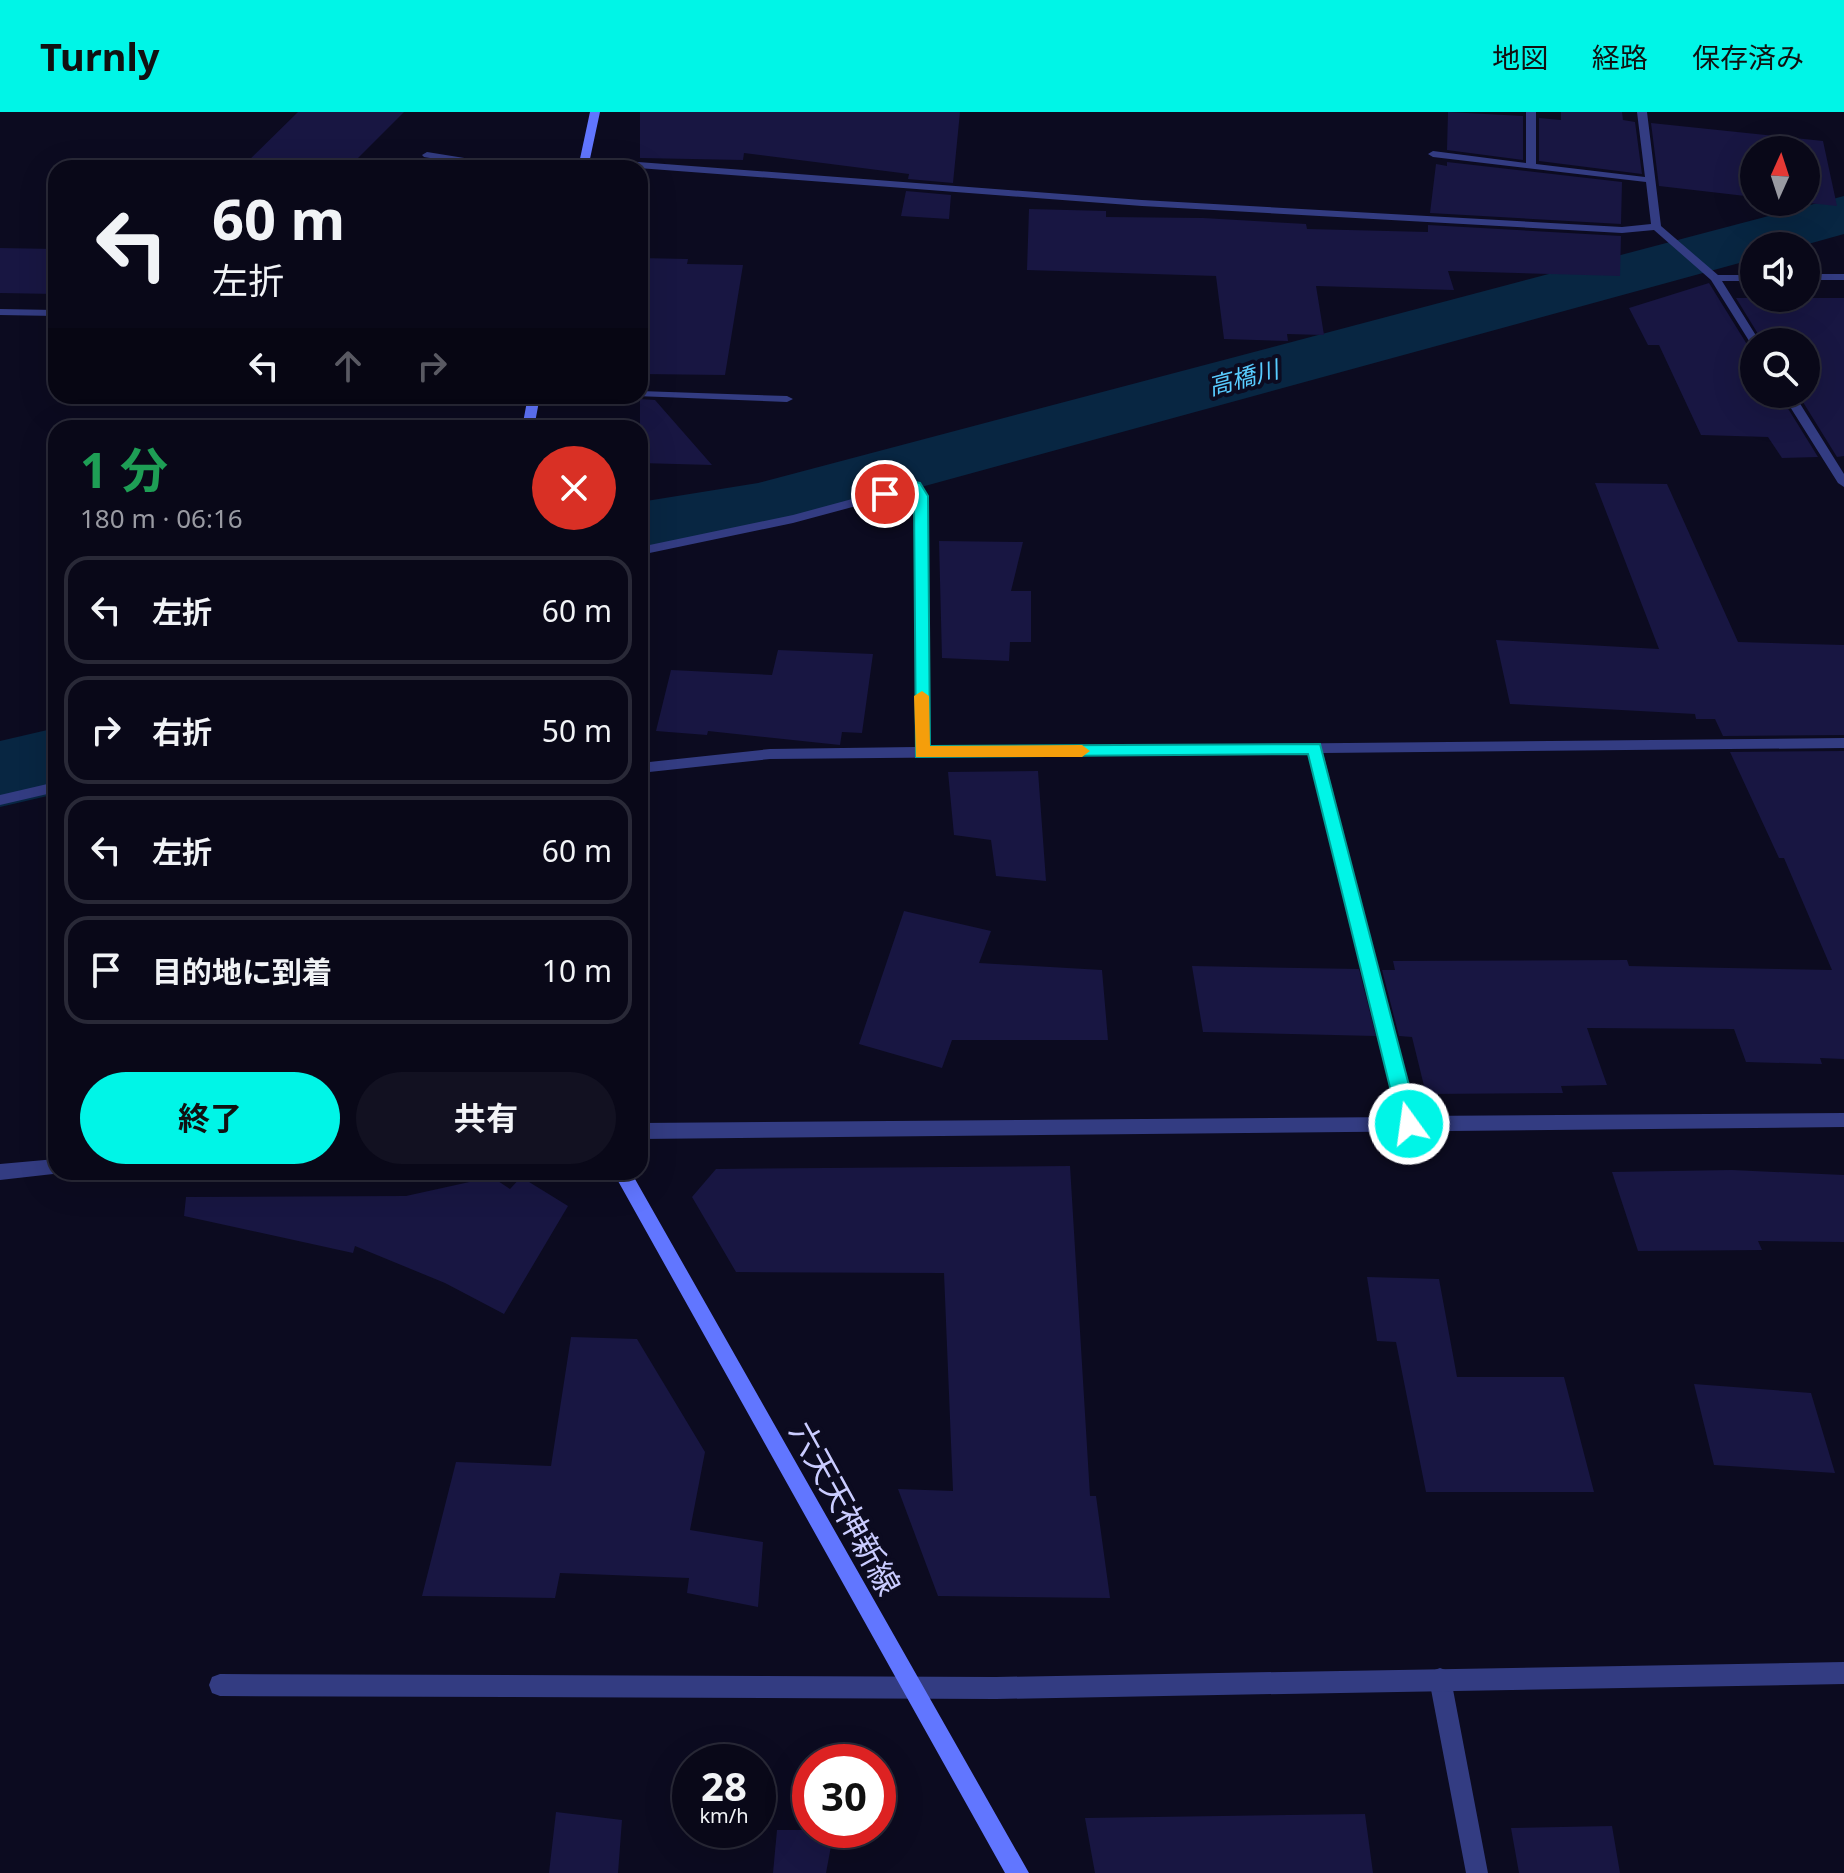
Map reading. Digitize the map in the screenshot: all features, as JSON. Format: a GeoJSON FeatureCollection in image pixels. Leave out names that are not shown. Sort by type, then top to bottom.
{"type":"FeatureCollection","features":[{"type":"Feature","properties":{"kind":"main road"},"geometry":{"type":"LineString","coordinates":[[585,160],[595,112]]}},
{"type":"Feature","properties":{"kind":"main road","name":"六天天神新線"},"geometry":{"type":"LineString","coordinates":[[627,1180],[1018,1873]]}},
{"type":"Feature","properties":{"kind":"street"},"geometry":{"type":"LineString","coordinates":[[1531,112],[1531,166]]}},
{"type":"Feature","properties":{"kind":"street"},"geometry":{"type":"LineString","coordinates":[[1642,112],[1656,227],[1715,278],[1746,328]]}},
{"type":"Feature","properties":{"kind":"street"},"geometry":{"type":"LineString","coordinates":[[1433,154],[1650,180]]}},
{"type":"Feature","properties":{"kind":"street"},"geometry":{"type":"LineString","coordinates":[[427,155],[458,160]]}},
{"type":"Feature","properties":{"kind":"street"},"geometry":{"type":"LineString","coordinates":[[648,168],[1142,203],[1622,230],[1656,227]]}},
{"type":"Feature","properties":{"kind":"street"},"geometry":{"type":"LineString","coordinates":[[1820,277],[1844,277]]}},
{"type":"Feature","properties":{"kind":"street"},"geometry":{"type":"LineString","coordinates":[[1715,278],[1740,278]]}},
{"type":"Feature","properties":{"kind":"street"},"geometry":{"type":"LineString","coordinates":[[0,312],[48,313]]}},
{"type":"Feature","properties":{"kind":"street"},"geometry":{"type":"LineString","coordinates":[[648,394],[787,399]]}},
{"type":"Feature","properties":{"kind":"street"},"geometry":{"type":"LineString","coordinates":[[1797,408],[1840,471],[1844,483]]}},
{"type":"Feature","properties":{"kind":"street"},"geometry":{"type":"LineString","coordinates":[[648,549],[793,519],[915,486],[921,496],[922,752]]}},
{"type":"Feature","properties":{"kind":"street"},"geometry":{"type":"LineString","coordinates":[[648,767],[770,754],[1844,743]]}},
{"type":"Feature","properties":{"kind":"street"},"geometry":{"type":"LineString","coordinates":[[1315,748],[1409,1124]]}},
{"type":"Feature","properties":{"kind":"street"},"geometry":{"type":"LineString","coordinates":[[0,800],[48,789]]}},
{"type":"Feature","properties":{"kind":"street"},"geometry":{"type":"LineString","coordinates":[[648,1131],[1844,1120]]}},
{"type":"Feature","properties":{"kind":"street"},"geometry":{"type":"LineString","coordinates":[[0,1172],[48,1168]]}},
{"type":"Feature","properties":{"kind":"street"},"geometry":{"type":"LineString","coordinates":[[220,1685],[913,1687],[1844,1673]]}},
{"type":"Feature","properties":{"kind":"street"},"geometry":{"type":"LineString","coordinates":[[1440,1679],[1477,1873]]}},
{"type":"Feature","properties":{"kind":"building"},"geometry":{"type":"Polygon","coordinates":[[[298,112],[404,112],[356,160],[249,160],[298,112]]]}},
{"type":"Feature","properties":{"kind":"building"},"geometry":{"type":"Polygon","coordinates":[[[640,112],[960,112],[953,183],[908,179],[909,174],[744,153],[743,160],[640,158],[640,112]]]}},
{"type":"Feature","properties":{"kind":"building"},"geometry":{"type":"Polygon","coordinates":[[[1448,112],[1523,116],[1523,160],[1447,150],[1448,112]]]}},
{"type":"Feature","properties":{"kind":"building"},"geometry":{"type":"Polygon","coordinates":[[[1561,112],[1622,112],[1623,120],[1635,122],[1642,174],[1539,161],[1539,118],[1561,120],[1561,112]]]}},
{"type":"Feature","properties":{"kind":"building"},"geometry":{"type":"Polygon","coordinates":[[[1651,123],[1775,136],[1740,136],[1740,195],[1659,186],[1651,123]]]}},
{"type":"Feature","properties":{"kind":"building"},"geometry":{"type":"Polygon","coordinates":[[[1820,141],[1823,141],[1837,206],[1820,204],[1820,141]]]}},
{"type":"Feature","properties":{"kind":"building"},"geometry":{"type":"Polygon","coordinates":[[[1447,162],[1622,182],[1621,224],[1430,213],[1436,164],[1447,166],[1447,162]]]}},
{"type":"Feature","properties":{"kind":"building"},"geometry":{"type":"Polygon","coordinates":[[[906,191],[951,195],[949,219],[901,216],[906,191]]]}},
{"type":"Feature","properties":{"kind":"building"},"geometry":{"type":"Polygon","coordinates":[[[1029,209],[1106,211],[1106,217],[1306,224],[1307,229],[1428,232],[1428,225],[1621,236],[1620,276],[1448,271],[1454,290],[1316,286],[1324,335],[1287,334],[1288,341],[1224,339],[1216,276],[1027,270],[1029,209]]]}},
{"type":"Feature","properties":{"kind":"building"},"geometry":{"type":"Polygon","coordinates":[[[0,248],[48,249],[48,294],[0,293],[0,248]]]}},
{"type":"Feature","properties":{"kind":"building"},"geometry":{"type":"Polygon","coordinates":[[[648,258],[688,259],[687,264],[743,265],[725,375],[648,374],[648,258]]]}},
{"type":"Feature","properties":{"kind":"building"},"geometry":{"type":"Polygon","coordinates":[[[1709,283],[1740,333],[1740,408],[1788,408],[1818,457],[1782,458],[1768,437],[1701,435],[1659,345],[1648,345],[1629,308],[1709,283]]]}},
{"type":"Feature","properties":{"kind":"building"},"geometry":{"type":"Polygon","coordinates":[[[1820,298],[1844,298],[1844,456],[1837,457],[1807,408],[1820,408],[1820,328],[1754,328],[1745,312],[1820,312],[1820,298]]]}},
{"type":"Feature","properties":{"kind":"building"},"geometry":{"type":"Polygon","coordinates":[[[655,400],[712,465],[648,463],[648,420],[640,420],[640,404],[655,400]]]}},
{"type":"Feature","properties":{"kind":"building"},"geometry":{"type":"Polygon","coordinates":[[[1595,483],[1667,484],[1738,642],[1844,645],[1844,735],[1723,736],[1715,719],[1696,719],[1695,714],[1510,704],[1496,640],[1659,649],[1595,483]]]}},
{"type":"Feature","properties":{"kind":"building"},"geometry":{"type":"Polygon","coordinates":[[[939,541],[1023,542],[1011,591],[1031,591],[1031,642],[1010,642],[1009,661],[942,658],[939,541]]]}},
{"type":"Feature","properties":{"kind":"building"},"geometry":{"type":"Polygon","coordinates":[[[778,650],[873,654],[862,733],[842,732],[840,745],[708,731],[707,735],[656,731],[671,670],[772,675],[778,650]]]}},
{"type":"Feature","properties":{"kind":"building"},"geometry":{"type":"Polygon","coordinates":[[[1844,751],[1844,1059],[1820,1058],[1822,1064],[1746,1062],[1734,1029],[1587,1028],[1607,1085],[1561,1086],[1563,1093],[1426,1094],[1412,1037],[1399,1036],[1382,970],[1395,970],[1393,961],[1627,960],[1629,966],[1832,970],[1784,858],[1779,858],[1730,752],[1844,751]]]}},
{"type":"Feature","properties":{"kind":"building"},"geometry":{"type":"Polygon","coordinates":[[[1038,771],[1046,881],[996,876],[991,840],[954,835],[948,772],[1038,771]]]}},
{"type":"Feature","properties":{"kind":"building"},"geometry":{"type":"Polygon","coordinates":[[[904,911],[991,931],[979,963],[1102,970],[1108,1040],[952,1040],[942,1068],[859,1044],[904,911]]]}},
{"type":"Feature","properties":{"kind":"building"},"geometry":{"type":"Polygon","coordinates":[[[1192,966],[1359,969],[1376,1036],[1203,1032],[1192,966]]]}},
{"type":"Feature","properties":{"kind":"building"},"geometry":{"type":"Polygon","coordinates":[[[1070,1166],[1090,1496],[1096,1496],[1110,1598],[938,1596],[898,1489],[953,1491],[944,1273],[736,1272],[692,1197],[716,1169],[1070,1166]]]}},
{"type":"Feature","properties":{"kind":"building"},"geometry":{"type":"Polygon","coordinates":[[[1732,1170],[1844,1175],[1844,1242],[1758,1241],[1762,1250],[1638,1251],[1612,1172],[1732,1170]]]}},
{"type":"Feature","properties":{"kind":"building"},"geometry":{"type":"Polygon","coordinates":[[[478,1180],[496,1180],[510,1189],[518,1180],[526,1180],[568,1206],[504,1314],[445,1283],[355,1246],[353,1253],[184,1216],[186,1197],[406,1196],[478,1180]]]}},
{"type":"Feature","properties":{"kind":"building"},"geometry":{"type":"Polygon","coordinates":[[[1367,1277],[1439,1279],[1457,1377],[1564,1377],[1594,1492],[1426,1492],[1396,1342],[1377,1341],[1367,1277]]]}},
{"type":"Feature","properties":{"kind":"building"},"geometry":{"type":"Polygon","coordinates":[[[571,1337],[637,1339],[705,1452],[690,1530],[763,1542],[758,1607],[687,1593],[689,1578],[560,1573],[555,1598],[422,1596],[456,1462],[551,1466],[571,1337]]]}},
{"type":"Feature","properties":{"kind":"building"},"geometry":{"type":"Polygon","coordinates":[[[1694,1384],[1811,1393],[1835,1473],[1714,1465],[1694,1384]]]}},
{"type":"Feature","properties":{"kind":"building"},"geometry":{"type":"Polygon","coordinates":[[[556,1812],[622,1820],[618,1873],[549,1873],[556,1812]]]}},
{"type":"Feature","properties":{"kind":"building"},"geometry":{"type":"Polygon","coordinates":[[[1365,1814],[1373,1873],[1095,1873],[1085,1818],[1365,1814]]]}},
{"type":"Feature","properties":{"kind":"building"},"geometry":{"type":"Polygon","coordinates":[[[1612,1826],[1620,1873],[1519,1873],[1511,1828],[1612,1826]]]}},
{"type":"Feature","properties":{"kind":"building"},"geometry":{"type":"Polygon","coordinates":[[[777,1830],[792,1830],[792,1848],[831,1848],[826,1873],[773,1873],[777,1830]]]}},
{"type":"Feature","properties":{"kind":"waterway","name":"高橋川"},"geometry":{"type":"LineString","coordinates":[[648,526],[759,507],[1844,215]]}},
{"type":"Feature","properties":{"kind":"waterway","name":"高橋川"},"geometry":{"type":"LineString","coordinates":[[0,774],[48,763]]}},
{"type":"Feature","properties":{"kind":"slow traffic"},"geometry":{"type":"LineString","coordinates":[[922,696],[922,752],[1082,751]]}},
{"type":"Feature","properties":{"kind":"route"},"geometry":{"type":"LineString","coordinates":[[885,494],[915,486],[921,496],[922,752],[1315,748],[1409,1124]]}}]}
